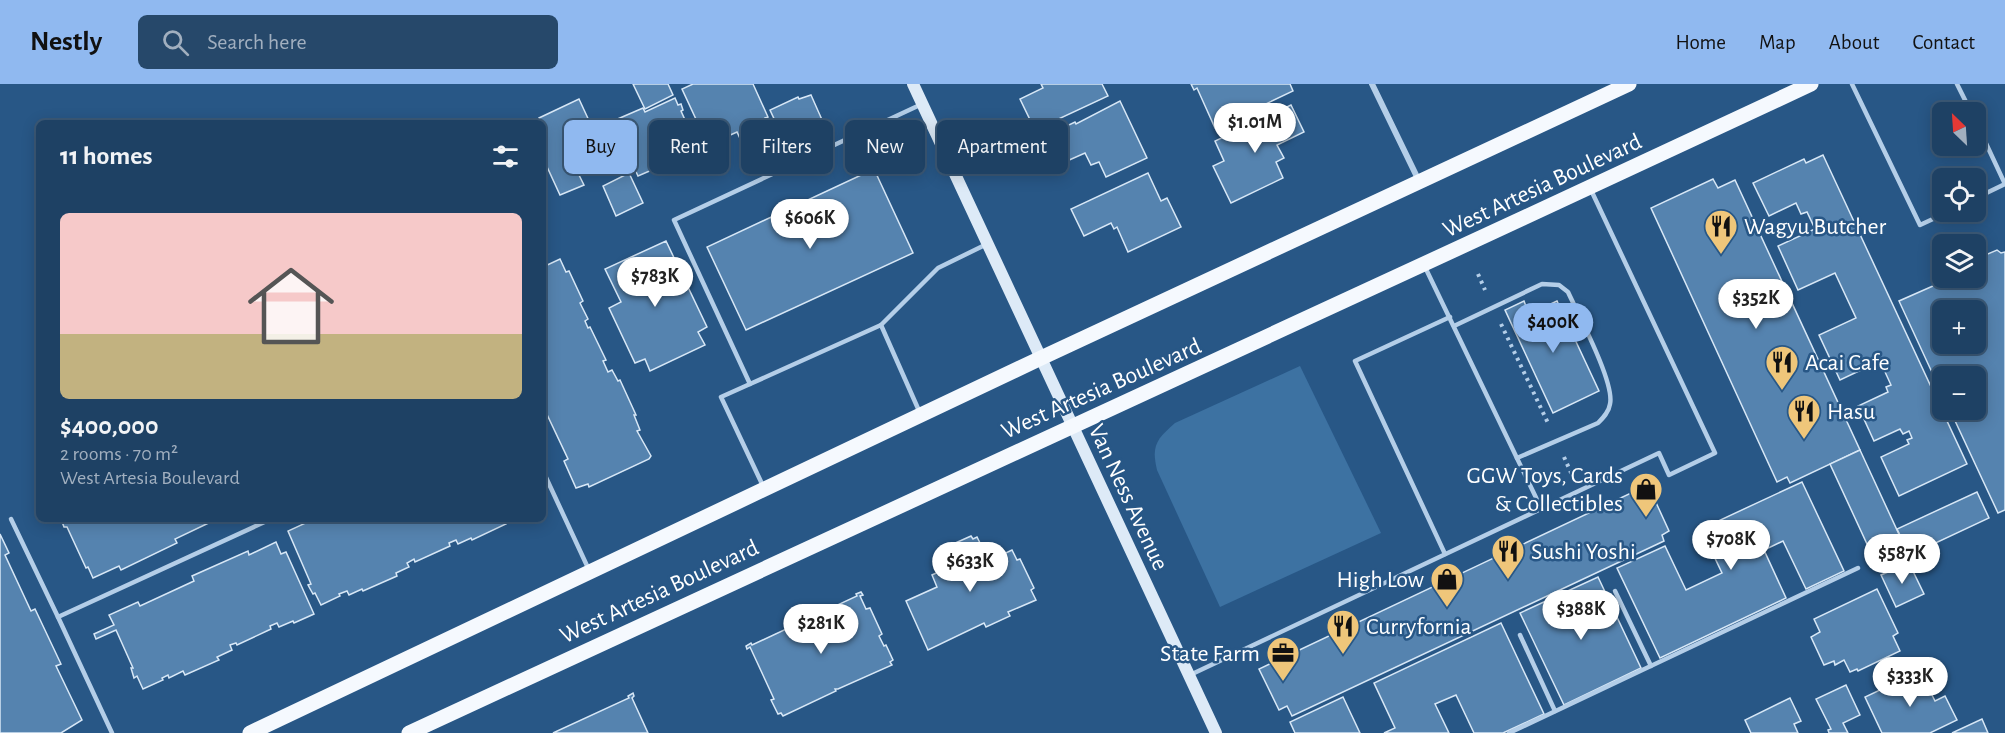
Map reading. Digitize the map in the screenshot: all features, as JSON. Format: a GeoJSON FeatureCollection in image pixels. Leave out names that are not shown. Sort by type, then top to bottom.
{"type":"FeatureCollection","features":[{"type":"Feature","properties":{"kind":"main road","name":"Van Ness Avenue"},"geometry":{"type":"LineString","coordinates":[[913,84],[1216,733]]}},
{"type":"Feature","properties":{"kind":"main road","name":"West Artesia Boulevard"},"geometry":{"type":"LineString","coordinates":[[250,733],[1041,358],[1629,84]]}},
{"type":"Feature","properties":{"kind":"main road","name":"West Artesia Boulevard"},"geometry":{"type":"LineString","coordinates":[[409,733],[730,582],[1424,265],[1811,84]]}},
{"type":"Feature","properties":{"kind":"street"},"geometry":{"type":"LineString","coordinates":[[1372,84],[1420,182]]}},
{"type":"Feature","properties":{"kind":"lane"},"geometry":{"type":"LineString","coordinates":[[1852,84],[1920,225],[1932,219]]}},
{"type":"Feature","properties":{"kind":"lane"},"geometry":{"type":"LineString","coordinates":[[1957,84],[1966,102]]}},
{"type":"Feature","properties":{"kind":"lane"},"geometry":{"type":"LineString","coordinates":[[750,384],[674,220],[922,104]]}},
{"type":"Feature","properties":{"kind":"lane"},"geometry":{"type":"LineString","coordinates":[[1986,143],[2005,184],[1986,193]]}},
{"type":"Feature","properties":{"kind":"lane"},"geometry":{"type":"LineString","coordinates":[[1189,675],[1659,453],[1669,475],[1715,453],[1589,188]]}},
{"type":"Feature","properties":{"kind":"lane"},"geometry":{"type":"LineString","coordinates":[[765,490],[721,397],[881,325],[938,268],[988,243]]}},
{"type":"Feature","properties":{"kind":"lane"},"geometry":{"type":"LineString","coordinates":[[1424,265],[1541,508]]}},
{"type":"Feature","properties":{"kind":"lane"},"geometry":{"type":"LineString","coordinates":[[1454,326],[1542,284],[1559,285],[1568,292],[1610,386],[1608,411],[1598,423],[1517,458]]}},
{"type":"Feature","properties":{"kind":"lane"},"geometry":{"type":"LineString","coordinates":[[1445,554],[1356,361],[1450,317]]}},
{"type":"Feature","properties":{"kind":"lane"},"geometry":{"type":"LineString","coordinates":[[881,325],[921,416]]}},
{"type":"Feature","properties":{"kind":"lane"},"geometry":{"type":"LineString","coordinates":[[546,477],[590,572]]}},
{"type":"Feature","properties":{"kind":"lane"},"geometry":{"type":"LineString","coordinates":[[11,519],[112,733]]}},
{"type":"Feature","properties":{"kind":"lane"},"geometry":{"type":"LineString","coordinates":[[58,617],[264,522]]}},
{"type":"Feature","properties":{"kind":"lane"},"geometry":{"type":"LineString","coordinates":[[1509,733],[1858,568]]}},
{"type":"Feature","properties":{"kind":"lane"},"geometry":{"type":"LineString","coordinates":[[1615,591],[1651,666]]}},
{"type":"Feature","properties":{"kind":"lane"},"geometry":{"type":"LineString","coordinates":[[1520,636],[1555,711]]}},
{"type":"Feature","properties":{"kind":"path"},"geometry":{"type":"LineString","coordinates":[[1478,274],[1579,490]]}},
{"type":"Feature","properties":{"kind":"shaded area"},"geometry":{"type":"Polygon","coordinates":[[[1300,366],[1381,533],[1220,607],[1157,470],[1155,448],[1160,438],[1175,423],[1300,366]]]}},
{"type":"Feature","properties":{"kind":"building"},"geometry":{"type":"Polygon","coordinates":[[[633,84],[668,84],[673,95],[645,109],[633,84]]]}},
{"type":"Feature","properties":{"kind":"building"},"geometry":{"type":"Polygon","coordinates":[[[693,84],[753,84],[768,117],[765,118],[766,120],[741,120],[741,141],[737,132],[729,136],[729,120],[696,120],[682,89],[693,84]]]}},
{"type":"Feature","properties":{"kind":"building"},"geometry":{"type":"Polygon","coordinates":[[[1041,84],[1102,84],[1108,96],[1056,120],[1030,120],[1020,99],[1043,88],[1041,84]]]}},
{"type":"Feature","properties":{"kind":"building"},"geometry":{"type":"Polygon","coordinates":[[[1191,84],[1290,84],[1293,91],[1215,128],[1197,88],[1194,90],[1191,84]]]}},
{"type":"Feature","properties":{"kind":"building"},"geometry":{"type":"Polygon","coordinates":[[[811,95],[822,120],[775,120],[770,110],[798,97],[799,99],[811,95]]]}},
{"type":"Feature","properties":{"kind":"building"},"geometry":{"type":"Polygon","coordinates":[[[675,98],[678,105],[681,104],[685,120],[649,120],[649,171],[638,176],[637,120],[615,120],[643,108],[645,112],[675,98]]]}},
{"type":"Feature","properties":{"kind":"building"},"geometry":{"type":"Polygon","coordinates":[[[579,99],[589,120],[564,120],[564,174],[578,174],[584,185],[560,195],[546,165],[546,120],[539,118],[579,99]]]}},
{"type":"Feature","properties":{"kind":"building"},"geometry":{"type":"Polygon","coordinates":[[[1120,101],[1147,158],[1106,177],[1099,162],[1091,165],[1085,153],[1068,161],[1068,125],[1075,122],[1076,124],[1120,101]]]}},
{"type":"Feature","properties":{"kind":"building"},"geometry":{"type":"Polygon","coordinates":[[[1291,105],[1304,132],[1277,145],[1284,158],[1276,162],[1283,178],[1231,203],[1213,166],[1224,161],[1215,141],[1291,105]]]}},
{"type":"Feature","properties":{"kind":"building"},"geometry":{"type":"Polygon","coordinates":[[[1823,155],[1932,389],[1932,420],[1946,420],[1967,464],[1899,496],[1881,457],[1909,444],[1907,440],[1912,438],[1909,431],[1903,434],[1900,429],[1874,441],[1858,406],[1888,392],[1886,387],[1891,385],[1880,361],[1840,380],[1819,335],[1856,318],[1835,273],[1798,290],[1778,246],[1815,229],[1807,212],[1801,214],[1796,203],[1769,216],[1753,183],[1804,159],[1806,163],[1823,155]]]}},
{"type":"Feature","properties":{"kind":"building"},"geometry":{"type":"Polygon","coordinates":[[[1148,173],[1161,201],[1167,198],[1181,227],[1128,252],[1117,227],[1114,229],[1111,223],[1084,236],[1071,209],[1148,173]]]}},
{"type":"Feature","properties":{"kind":"building"},"geometry":{"type":"Polygon","coordinates":[[[629,174],[643,203],[616,216],[603,186],[629,174]]]}},
{"type":"Feature","properties":{"kind":"building"},"geometry":{"type":"Polygon","coordinates":[[[863,174],[876,174],[913,253],[746,330],[707,247],[863,174]]]}},
{"type":"Feature","properties":{"kind":"building"},"geometry":{"type":"Polygon","coordinates":[[[1713,179],[1718,188],[1735,180],[1860,450],[1790,483],[1787,477],[1777,482],[1651,208],[1713,179]]]}},
{"type":"Feature","properties":{"kind":"building"},"geometry":{"type":"Polygon","coordinates":[[[666,241],[707,327],[698,332],[705,345],[650,371],[645,359],[635,363],[609,308],[621,302],[605,269],[666,241]]]}},
{"type":"Feature","properties":{"kind":"building"},"geometry":{"type":"Polygon","coordinates":[[[1997,250],[2001,253],[2005,252],[2005,510],[1998,513],[1955,420],[1986,420],[1986,366],[1932,366],[1932,372],[1899,301],[1932,286],[1986,288],[1986,255],[1997,250]]]}},
{"type":"Feature","properties":{"kind":"building"},"geometry":{"type":"Polygon","coordinates":[[[560,259],[566,272],[569,271],[583,301],[580,303],[588,319],[585,321],[588,328],[590,327],[606,360],[603,361],[608,372],[612,370],[618,381],[620,380],[636,415],[634,415],[640,430],[637,431],[651,456],[589,487],[588,484],[576,488],[564,461],[568,459],[546,412],[546,266],[560,259]]]}},
{"type":"Feature","properties":{"kind":"building"},"geometry":{"type":"Polygon","coordinates":[[[1524,301],[1529,314],[1557,301],[1599,391],[1553,413],[1505,310],[1524,301]]]}},
{"type":"Feature","properties":{"kind":"building"},"geometry":{"type":"Polygon","coordinates":[[[1860,450],[1909,556],[1879,570],[1830,464],[1860,450]]]}},
{"type":"Feature","properties":{"kind":"building"},"geometry":{"type":"Polygon","coordinates":[[[1802,482],[1844,571],[1806,589],[1783,541],[1764,550],[1786,598],[1660,658],[1617,568],[1665,546],[1686,590],[1722,573],[1701,529],[1802,482]]]}},
{"type":"Feature","properties":{"kind":"building"},"geometry":{"type":"Polygon","coordinates":[[[1648,485],[1669,531],[1662,535],[1664,541],[1292,716],[1287,706],[1279,710],[1259,669],[1648,485]]]}},
{"type":"Feature","properties":{"kind":"building"},"geometry":{"type":"Polygon","coordinates":[[[1977,492],[1989,518],[1910,555],[1897,529],[1977,492]]]}},
{"type":"Feature","properties":{"kind":"building"},"geometry":{"type":"Polygon","coordinates":[[[62,522],[211,522],[175,539],[177,543],[121,570],[119,566],[93,578],[67,527],[64,527],[62,522]]]}},
{"type":"Feature","properties":{"kind":"building"},"geometry":{"type":"Polygon","coordinates":[[[308,522],[505,522],[506,524],[472,540],[471,538],[458,544],[456,540],[449,543],[450,546],[415,562],[414,559],[407,563],[409,567],[396,573],[397,576],[363,591],[362,589],[349,595],[347,591],[339,594],[340,596],[321,605],[308,585],[311,584],[288,531],[308,522]]]}},
{"type":"Feature","properties":{"kind":"building"},"geometry":{"type":"Polygon","coordinates":[[[0,534],[9,553],[5,555],[31,611],[35,609],[61,664],[56,666],[82,720],[61,733],[0,733],[0,534]]]}},
{"type":"Feature","properties":{"kind":"building"},"geometry":{"type":"Polygon","coordinates":[[[971,536],[973,539],[977,537],[989,561],[1012,550],[1017,560],[1020,559],[1034,588],[1031,590],[1036,600],[1008,612],[1010,616],[986,627],[984,623],[928,650],[906,601],[937,587],[932,575],[945,569],[938,555],[943,553],[942,549],[971,536]]]}},
{"type":"Feature","properties":{"kind":"building"},"geometry":{"type":"Polygon","coordinates":[[[276,542],[281,554],[286,552],[314,614],[294,623],[293,621],[279,627],[277,623],[270,626],[271,629],[237,645],[236,643],[230,645],[232,650],[217,657],[219,660],[185,675],[183,671],[169,678],[168,675],[162,678],[163,680],[143,689],[137,676],[134,678],[131,668],[133,668],[116,630],[96,639],[94,634],[114,625],[109,615],[138,602],[140,606],[194,581],[192,576],[248,551],[249,555],[276,542]]]}},
{"type":"Feature","properties":{"kind":"building"},"geometry":{"type":"Polygon","coordinates":[[[1909,563],[1924,594],[1896,607],[1881,575],[1909,563]]]}},
{"type":"Feature","properties":{"kind":"building"},"geometry":{"type":"Polygon","coordinates":[[[1598,577],[1641,668],[1564,705],[1520,613],[1598,577]]]}},
{"type":"Feature","properties":{"kind":"building"},"geometry":{"type":"Polygon","coordinates":[[[1877,589],[1898,633],[1893,636],[1900,651],[1858,671],[1857,669],[1850,672],[1844,660],[1835,665],[1834,661],[1824,665],[1811,637],[1820,632],[1814,619],[1877,589]]]}},
{"type":"Feature","properties":{"kind":"building"},"geometry":{"type":"Polygon","coordinates":[[[861,592],[863,595],[860,596],[866,609],[870,608],[882,634],[879,636],[893,660],[890,662],[892,665],[835,689],[836,691],[783,716],[781,713],[778,714],[771,700],[774,699],[750,647],[747,649],[746,646],[857,596],[856,594],[861,592]]]}},
{"type":"Feature","properties":{"kind":"building"},"geometry":{"type":"Polygon","coordinates":[[[1501,623],[1544,714],[1503,733],[1474,733],[1456,695],[1435,704],[1449,733],[1384,733],[1395,728],[1374,683],[1501,623]]]}},
{"type":"Feature","properties":{"kind":"building"},"geometry":{"type":"Polygon","coordinates":[[[1920,671],[1935,701],[1945,696],[1957,720],[1930,733],[1882,733],[1865,697],[1920,671]]]}},
{"type":"Feature","properties":{"kind":"building"},"geometry":{"type":"Polygon","coordinates":[[[1846,685],[1860,715],[1843,723],[1848,733],[1829,733],[1828,730],[1831,729],[1816,699],[1846,685]]]}},
{"type":"Feature","properties":{"kind":"building"},"geometry":{"type":"Polygon","coordinates":[[[633,693],[632,698],[648,733],[553,733],[629,698],[628,696],[633,693]]]}},
{"type":"Feature","properties":{"kind":"building"},"geometry":{"type":"Polygon","coordinates":[[[1343,697],[1360,733],[1295,733],[1290,722],[1343,697]]]}},
{"type":"Feature","properties":{"kind":"building"},"geometry":{"type":"Polygon","coordinates":[[[1790,698],[1801,721],[1794,724],[1798,733],[1751,733],[1745,720],[1790,698]]]}},
{"type":"Feature","properties":{"kind":"building"},"geometry":{"type":"Polygon","coordinates":[[[1982,719],[1988,733],[1952,733],[1982,719]]]}},
{"type":"Feature","properties":{"kind":"place","name":"Wagyu Butcher"},"geometry":{"type":"Point","coordinates":[1721,255]}},
{"type":"Feature","properties":{"kind":"place","name":"Acai Cafe"},"geometry":{"type":"Point","coordinates":[1782,391]}},
{"type":"Feature","properties":{"kind":"place","name":"Hasu"},"geometry":{"type":"Point","coordinates":[1804,440]}},
{"type":"Feature","properties":{"kind":"place","name":"GGW Toys, Cards & Collectibles"},"geometry":{"type":"Point","coordinates":[1646,518]}},
{"type":"Feature","properties":{"kind":"place","name":"Sushi Yoshi"},"geometry":{"type":"Point","coordinates":[1508,580]}},
{"type":"Feature","properties":{"kind":"place","name":"High Low"},"geometry":{"type":"Point","coordinates":[1447,608]}},
{"type":"Feature","properties":{"kind":"place","name":"Curryfornia"},"geometry":{"type":"Point","coordinates":[1343,655]}},
{"type":"Feature","properties":{"kind":"place","name":"State Farm"},"geometry":{"type":"Point","coordinates":[1283,682]}}]}
